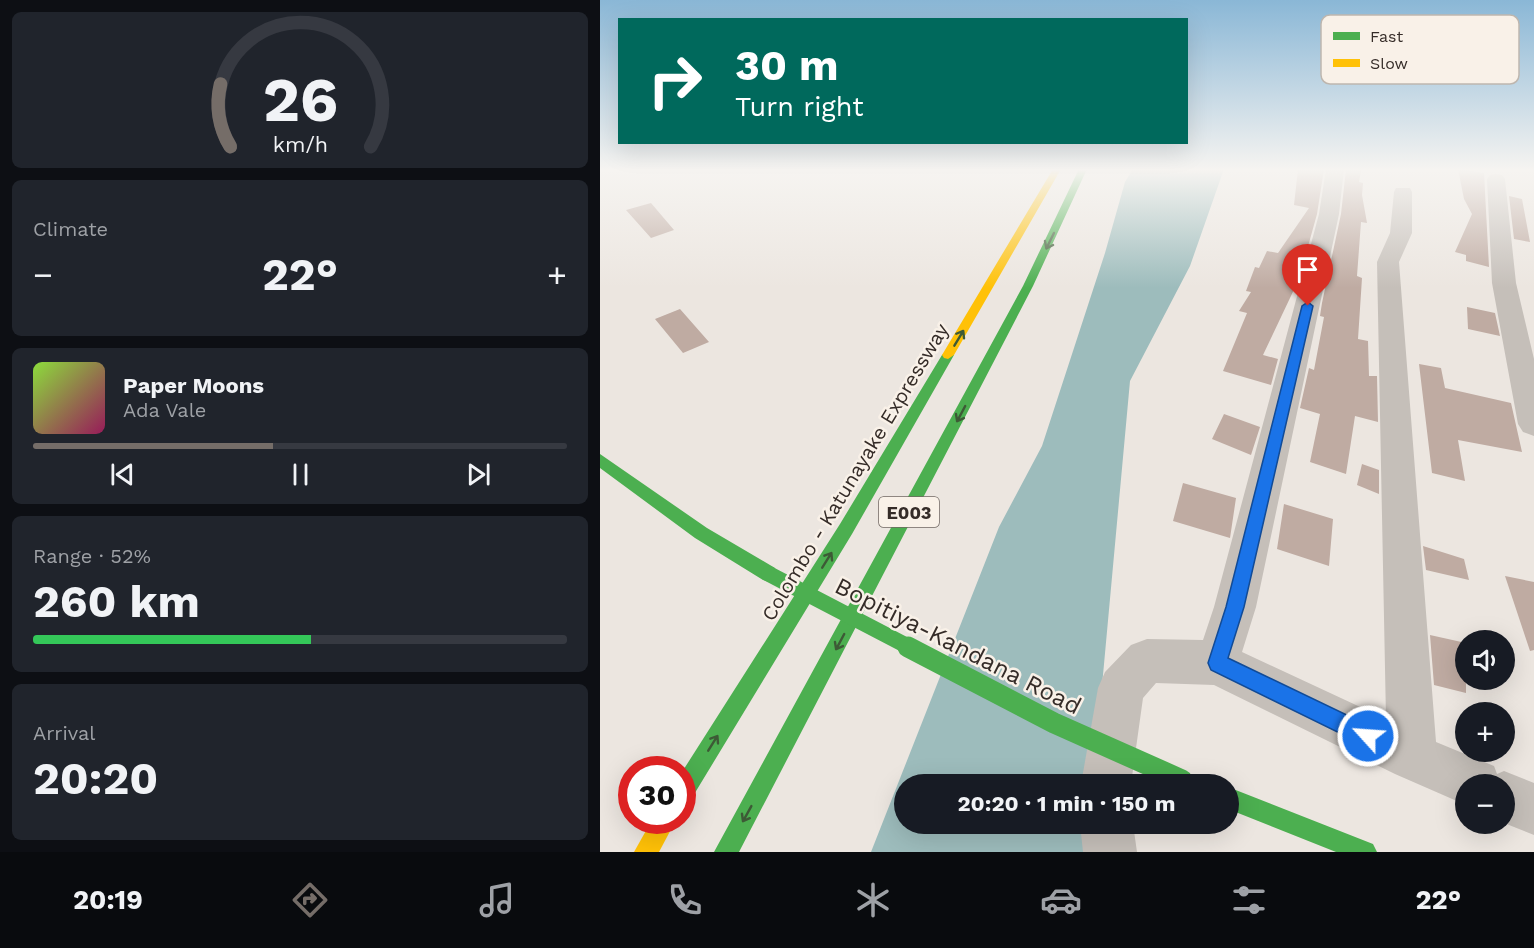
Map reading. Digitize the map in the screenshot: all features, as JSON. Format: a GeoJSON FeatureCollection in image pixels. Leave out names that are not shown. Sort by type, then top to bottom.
{"type":"FeatureCollection","features":[{"type":"Feature","properties":{"kind":"main road","name":"Colombo - Katunayake Expressway"},"geometry":{"type":"LineString","coordinates":[[696,770],[846,529],[1034,209]]}},
{"type":"Feature","properties":{"kind":"main road","name":"E003"},"geometry":{"type":"LineString","coordinates":[[726,852],[1017,307],[1064,209]]}},
{"type":"Feature","properties":{"kind":"main road","name":"Bopitiya-Kandana Road"},"geometry":{"type":"LineString","coordinates":[[600,460],[701,533],[769,574],[1054,723],[1170,774]]}},
{"type":"Feature","properties":{"kind":"main road"},"geometry":{"type":"LineString","coordinates":[[1239,802],[1365,852]]}},
{"type":"Feature","properties":{"kind":"main road"},"geometry":{"type":"LineString","coordinates":[[646,852],[657,834]]}},
{"type":"Feature","properties":{"kind":"street"},"geometry":{"type":"LineString","coordinates":[[1217,663],[1235,607],[1330,209]]}},
{"type":"Feature","properties":{"kind":"street"},"geometry":{"type":"LineString","coordinates":[[1402,209],[1401,233],[1388,262],[1412,757]]}},
{"type":"Feature","properties":{"kind":"street"},"geometry":{"type":"LineString","coordinates":[[1499,209],[1504,283],[1534,424]]}},
{"type":"Feature","properties":{"kind":"street"},"geometry":{"type":"LineString","coordinates":[[1107,774],[1120,688],[1147,662],[1217,663],[1412,757],[1455,775]]}},
{"type":"Feature","properties":{"kind":"street"},"geometry":{"type":"LineString","coordinates":[[1515,801],[1534,809]]}},
{"type":"Feature","properties":{"kind":"street"},"geometry":{"type":"LineString","coordinates":[[1108,834],[1110,852]]}},
{"type":"Feature","properties":{"kind":"water"},"geometry":{"type":"Polygon","coordinates":[[[1117,209],[1210,209],[1190,266],[1130,381],[1094,774],[902,774],[999,527],[1042,446],[1117,209]]]}},
{"type":"Feature","properties":{"kind":"water"},"geometry":{"type":"Polygon","coordinates":[[[894,794],[894,834],[1088,834],[1087,852],[871,852],[894,794]]]}},
{"type":"Feature","properties":{"kind":"building"},"geometry":{"type":"Polygon","coordinates":[[[656,209],[674,230],[651,238],[626,210],[656,209]]]}},
{"type":"Feature","properties":{"kind":"building"},"geometry":{"type":"Polygon","coordinates":[[[1308,209],[1318,209],[1299,279],[1263,355],[1278,359],[1271,385],[1223,371],[1247,313],[1239,311],[1251,292],[1246,291],[1255,267],[1259,268],[1267,251],[1278,253],[1308,209]]]}},
{"type":"Feature","properties":{"kind":"building"},"geometry":{"type":"Polygon","coordinates":[[[1342,209],[1364,209],[1367,223],[1361,222],[1357,276],[1362,278],[1358,339],[1368,341],[1369,376],[1377,376],[1378,422],[1355,416],[1346,474],[1310,462],[1320,414],[1300,408],[1309,368],[1314,370],[1324,317],[1320,316],[1322,303],[1342,209]]]}},
{"type":"Feature","properties":{"kind":"building"},"geometry":{"type":"Polygon","coordinates":[[[1469,209],[1486,209],[1489,267],[1466,261],[1466,255],[1455,252],[1472,214],[1469,209]]]}},
{"type":"Feature","properties":{"kind":"building"},"geometry":{"type":"Polygon","coordinates":[[[1510,209],[1524,209],[1530,242],[1514,239],[1510,209]]]}},
{"type":"Feature","properties":{"kind":"building"},"geometry":{"type":"Polygon","coordinates":[[[1467,307],[1495,313],[1500,336],[1468,329],[1467,307]]]}},
{"type":"Feature","properties":{"kind":"building"},"geometry":{"type":"Polygon","coordinates":[[[680,309],[709,342],[683,353],[655,319],[680,309]]]}},
{"type":"Feature","properties":{"kind":"building"},"geometry":{"type":"Polygon","coordinates":[[[1419,364],[1441,368],[1445,388],[1511,403],[1522,452],[1458,440],[1465,481],[1432,473],[1419,364]]]}},
{"type":"Feature","properties":{"kind":"building"},"geometry":{"type":"Polygon","coordinates":[[[1224,414],[1260,427],[1251,455],[1212,439],[1224,414]]]}},
{"type":"Feature","properties":{"kind":"building"},"geometry":{"type":"Polygon","coordinates":[[[1362,464],[1379,470],[1379,494],[1357,485],[1362,464]]]}},
{"type":"Feature","properties":{"kind":"building"},"geometry":{"type":"Polygon","coordinates":[[[1183,483],[1236,498],[1230,538],[1173,521],[1183,483]]]}},
{"type":"Feature","properties":{"kind":"building"},"geometry":{"type":"Polygon","coordinates":[[[1284,504],[1333,519],[1329,566],[1277,549],[1284,504]]]}},
{"type":"Feature","properties":{"kind":"building"},"geometry":{"type":"Polygon","coordinates":[[[1423,546],[1464,559],[1469,580],[1426,570],[1423,546]]]}},
{"type":"Feature","properties":{"kind":"building"},"geometry":{"type":"Polygon","coordinates":[[[1505,576],[1534,582],[1534,650],[1530,651],[1505,576]]]}},
{"type":"Feature","properties":{"kind":"building"},"geometry":{"type":"Polygon","coordinates":[[[1430,635],[1455,641],[1455,690],[1466,690],[1466,693],[1434,685],[1430,635]]]}},
{"type":"Feature","properties":{"kind":"traffic: fast"},"geometry":{"type":"LineString","coordinates":[[726,852],[1028,286],[1064,209]]}},
{"type":"Feature","properties":{"kind":"traffic: fast"},"geometry":{"type":"LineString","coordinates":[[696,770],[846,529],[948,355]]}},
{"type":"Feature","properties":{"kind":"traffic: fast"},"geometry":{"type":"LineString","coordinates":[[600,460],[701,533],[769,574]]}},
{"type":"Feature","properties":{"kind":"traffic: fast"},"geometry":{"type":"LineString","coordinates":[[769,574],[1054,723],[1169,774]]}},
{"type":"Feature","properties":{"kind":"traffic: fast"},"geometry":{"type":"LineString","coordinates":[[1239,802],[1365,852]]}},
{"type":"Feature","properties":{"kind":"traffic: slow"},"geometry":{"type":"LineString","coordinates":[[948,355],[1034,209]]}},
{"type":"Feature","properties":{"kind":"traffic: slow"},"geometry":{"type":"LineString","coordinates":[[646,852],[657,834]]}},
{"type":"Feature","properties":{"kind":"route"},"geometry":{"type":"LineString","coordinates":[[1308,306],[1235,607],[1217,663],[1368,736]]}}]}
